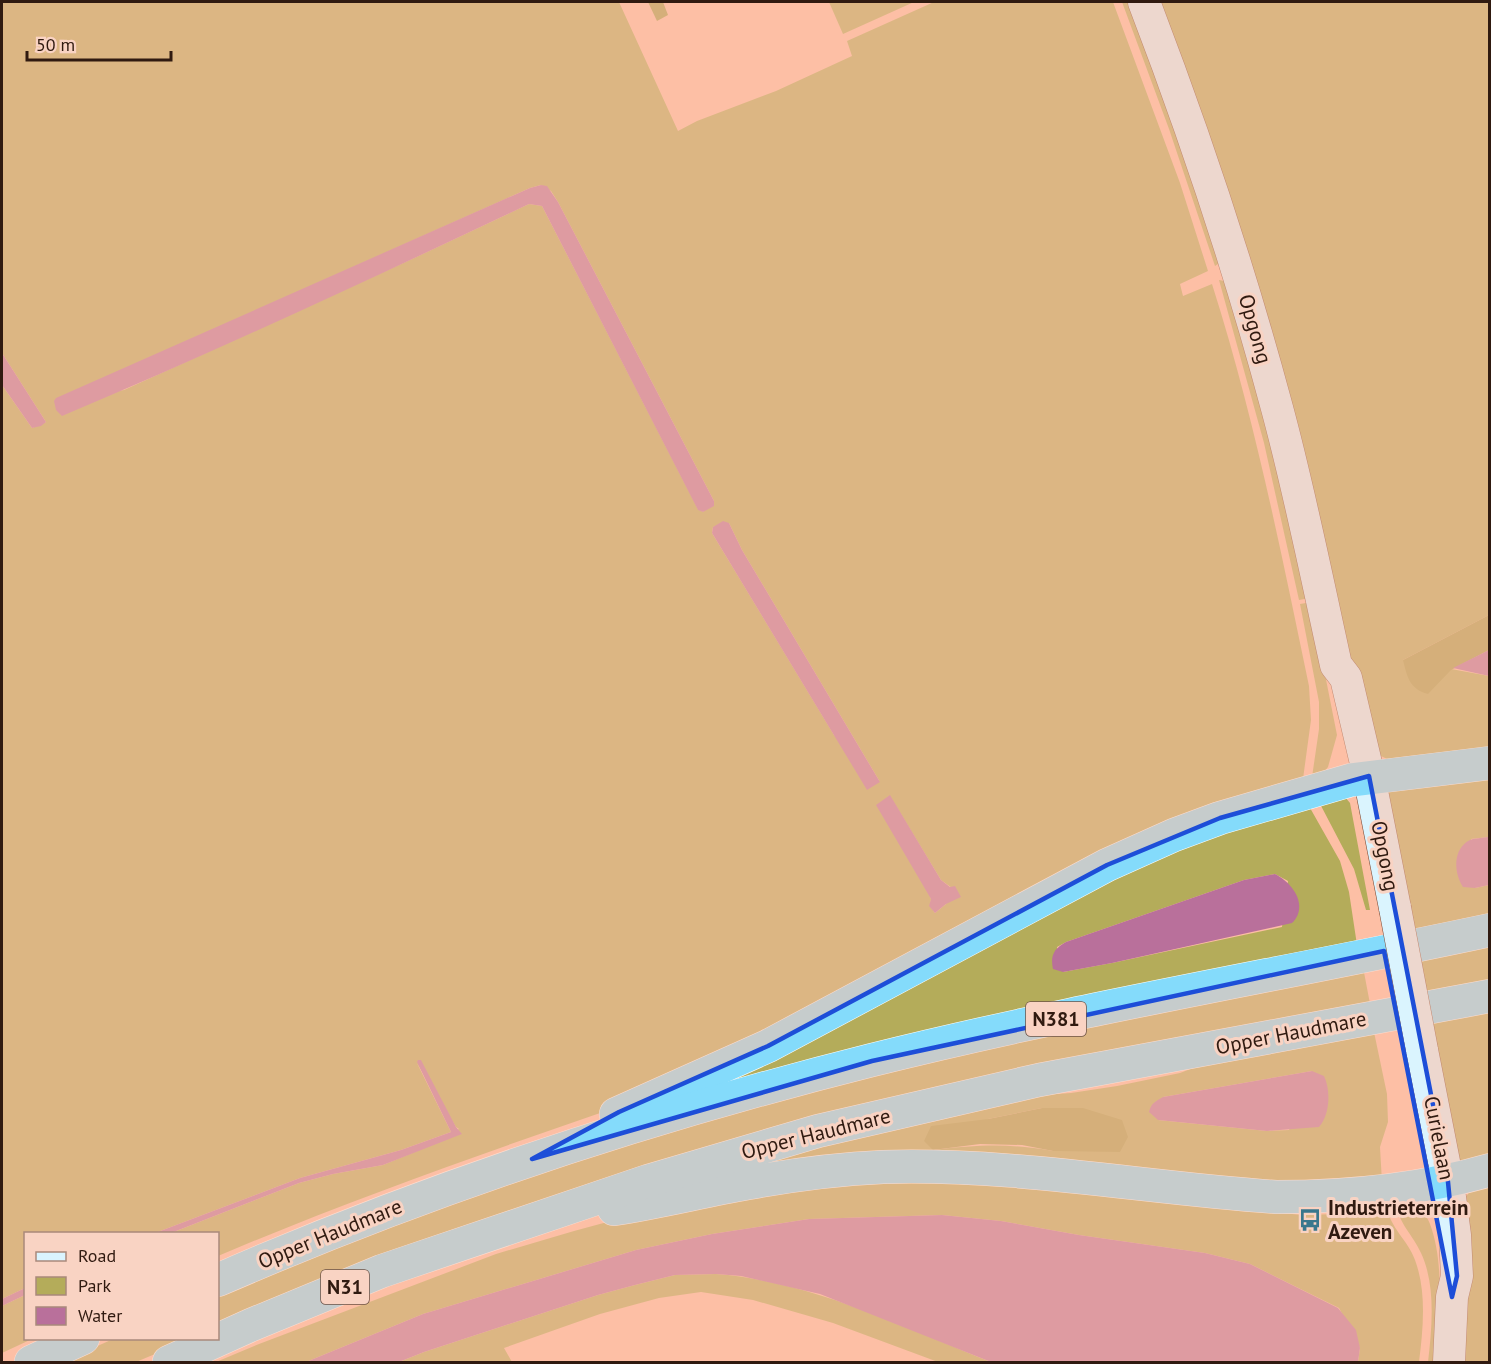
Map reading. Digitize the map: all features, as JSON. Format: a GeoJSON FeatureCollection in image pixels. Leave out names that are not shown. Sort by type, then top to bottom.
{"type":"FeatureCollection","features":[{"type":"Feature","properties":{"kind":"highway"},"geometry":{"type":"LineString","coordinates":[[623,1121],[1097,870],[1174,834],[1220,818],[1360,778],[1490,763]]}},
{"type":"Feature","properties":{"kind":"highway","name":"Opper Haudmare"},"geometry":{"type":"LineString","coordinates":[[219,1280],[340,1229],[532,1159],[623,1121],[674,1115],[872,1060],[1052,1020],[1490,930]]}},
{"type":"Feature","properties":{"kind":"highway","name":"Opper Haudmare"},"geometry":{"type":"LineString","coordinates":[[653,1192],[818,1131],[1039,1080],[1490,996]]}},
{"type":"Feature","properties":{"kind":"highway"},"geometry":{"type":"LineString","coordinates":[[653,1192],[807,1173],[882,1167],[965,1167],[1276,1197],[1315,1197],[1390,1191],[1439,1184],[1490,1170]]}},
{"type":"Feature","properties":{"kind":"highway","name":"N31"},"geometry":{"type":"LineString","coordinates":[[219,1339],[382,1271],[525,1221],[653,1192]]}},
{"type":"Feature","properties":{"kind":"highway"},"geometry":{"type":"LineString","coordinates":[[31,1362],[78,1340]]}},
{"type":"Feature","properties":{"kind":"highway","name":"N31"},"geometry":{"type":"LineString","coordinates":[[169,1362],[218,1340]]}},
{"type":"Feature","properties":{"kind":"main road","name":"Opgong"},"geometry":{"type":"LineString","coordinates":[[1144,2],[1204,166],[1260,345],[1302,506],[1336,665],[1346,678],[1360,778],[1413,1052]]}},
{"type":"Feature","properties":{"kind":"main road","name":"Curielaan"},"geometry":{"type":"LineString","coordinates":[[1413,1052],[1439,1184],[1455,1235],[1457,1276],[1452,1297],[1449,1362]]}},
{"type":"Feature","properties":{"kind":"highlighted area"},"geometry":{"type":"Polygon","coordinates":[[[1369,776],[1448,1182],[1457,1276],[1452,1297],[1384,951],[872,1061],[532,1159],[619,1112],[768,1046],[1107,865],[1220,818],[1369,776]]]}},
{"type":"Feature","properties":{"kind":"green space"},"geometry":{"type":"Polygon","coordinates":[[[2,2],[619,2],[678,131],[697,121],[776,91],[852,56],[847,41],[934,2],[1113,2],[1180,183],[1208,271],[1180,284],[1183,296],[1212,284],[1254,434],[1309,686],[1311,720],[1303,779],[629,1103],[370,1195],[219,1256],[219,1232],[174,1232],[299,1183],[383,1165],[417,1151],[459,1129],[417,1063],[451,1132],[401,1150],[300,1178],[158,1232],[24,1232],[24,1288],[2,1299],[2,385],[32,428],[46,422],[2,353],[2,2]],[[541,185],[530,188],[54,401],[124,390],[529,204],[542,206],[698,509],[703,512],[714,501],[551,191],[541,185]],[[729,523],[713,527],[712,533],[834,735],[880,782],[742,550],[729,523]],[[890,796],[931,899],[930,906],[935,913],[946,904],[952,888],[941,880],[890,796]]]}},
{"type":"Feature","properties":{"kind":"green space"},"geometry":{"type":"Polygon","coordinates":[[[829,2],[914,2],[843,34],[829,2]]]}},
{"type":"Feature","properties":{"kind":"green space"},"geometry":{"type":"Polygon","coordinates":[[[1122,2],[1133,2],[1221,262],[1215,266],[1169,129],[1122,2]]]}},
{"type":"Feature","properties":{"kind":"green space"},"geometry":{"type":"Polygon","coordinates":[[[1152,2],[1489,2],[1489,615],[1403,660],[1489,676],[1489,758],[1395,763],[1379,755],[1152,2]]]}},
{"type":"Feature","properties":{"kind":"green space"},"geometry":{"type":"Polygon","coordinates":[[[1219,280],[1230,282],[1310,598],[1299,600],[1264,443],[1219,280]]]}},
{"type":"Feature","properties":{"kind":"green space"},"geometry":{"type":"Polygon","coordinates":[[[1306,603],[1313,634],[1317,634],[1337,735],[1328,767],[1321,776],[1312,777],[1319,729],[1319,702],[1300,604],[1306,603]]]}},
{"type":"Feature","properties":{"kind":"green space"},"geometry":{"type":"Polygon","coordinates":[[[1489,771],[1489,837],[1471,839],[1475,888],[1489,885],[1489,917],[1412,933],[1381,790],[1489,771]]]}},
{"type":"Feature","properties":{"kind":"green space"},"geometry":{"type":"Polygon","coordinates":[[[1345,797],[1350,803],[1370,910],[1366,910],[1354,869],[1318,800],[1345,797]]]}},
{"type":"Feature","properties":{"kind":"green space"},"geometry":{"type":"Polygon","coordinates":[[[1305,799],[1340,861],[1349,892],[1357,945],[669,1104],[1110,869],[1305,799]],[[1275,874],[1244,880],[1066,942],[1057,947],[1063,972],[1282,927],[1288,881],[1275,874]]]}},
{"type":"Feature","properties":{"kind":"green space"},"geometry":{"type":"Polygon","coordinates":[[[1489,940],[1489,985],[1425,998],[1417,955],[1489,940]]]}},
{"type":"Feature","properties":{"kind":"green space"},"geometry":{"type":"Polygon","coordinates":[[[1363,967],[1371,1009],[1042,1069],[219,1327],[219,1293],[516,1177],[840,1080],[1363,967]]]}},
{"type":"Feature","properties":{"kind":"green space"},"geometry":{"type":"Polygon","coordinates":[[[1489,1011],[1489,1161],[1458,1166],[1430,1023],[1489,1011]]]}},
{"type":"Feature","properties":{"kind":"green space"},"geometry":{"type":"Polygon","coordinates":[[[1374,1032],[1387,1094],[1388,1122],[1380,1147],[1382,1182],[1314,1189],[965,1161],[657,1196],[837,1139],[1026,1096],[1071,1093],[1180,1073],[1219,1058],[1374,1032]],[[1312,1071],[1163,1097],[1158,1120],[1267,1131],[1289,1130],[1312,1071]],[[1042,1108],[988,1119],[933,1150],[993,1146],[1053,1151],[1083,1108],[1042,1108]]]}},
{"type":"Feature","properties":{"kind":"green space"},"geometry":{"type":"Polygon","coordinates":[[[883,1173],[1302,1215],[1339,1214],[1358,1209],[1387,1207],[1392,1221],[1412,1253],[1419,1272],[1423,1311],[1419,1362],[1358,1362],[1360,1348],[1339,1308],[1250,1264],[1205,1253],[1001,1221],[942,1215],[809,1219],[712,1234],[636,1250],[423,1314],[306,1362],[216,1362],[496,1254],[574,1231],[659,1208],[883,1173]]]}},
{"type":"Feature","properties":{"kind":"green space"},"geometry":{"type":"Polygon","coordinates":[[[1489,1176],[1489,1362],[1455,1362],[1465,1198],[1489,1176]]]}},
{"type":"Feature","properties":{"kind":"green space"},"geometry":{"type":"Polygon","coordinates":[[[1408,1200],[1421,1210],[1428,1220],[1438,1256],[1440,1310],[1437,1362],[1428,1362],[1432,1307],[1426,1265],[1400,1218],[1396,1204],[1408,1200]]]}},
{"type":"Feature","properties":{"kind":"green space"},"geometry":{"type":"Polygon","coordinates":[[[716,1274],[751,1278],[822,1296],[991,1362],[938,1362],[833,1323],[753,1300],[701,1292],[659,1298],[600,1314],[504,1348],[512,1362],[399,1362],[598,1295],[675,1275],[716,1274]]]}},
{"type":"Feature","properties":{"kind":"green space"},"geometry":{"type":"Polygon","coordinates":[[[24,1295],[24,1340],[30,1340],[2,1353],[2,1306],[24,1295]]]}},
{"type":"Feature","properties":{"kind":"green space"},"geometry":{"type":"Polygon","coordinates":[[[111,1340],[189,1340],[136,1362],[62,1362],[111,1340]]]}},
{"type":"Feature","properties":{"kind":"shaded area"},"geometry":{"type":"Polygon","coordinates":[[[648,2],[663,2],[668,15],[657,21],[648,2]]]}},
{"type":"Feature","properties":{"kind":"shaded area"},"geometry":{"type":"Polygon","coordinates":[[[1489,615],[1489,650],[1451,670],[1428,694],[1413,685],[1403,660],[1489,615]]]}},
{"type":"Feature","properties":{"kind":"shaded area"},"geometry":{"type":"Polygon","coordinates":[[[1042,1108],[1083,1108],[1122,1120],[1128,1137],[1120,1152],[1053,1151],[1022,1145],[980,1144],[933,1150],[924,1141],[931,1126],[988,1119],[1042,1108]]]}},
{"type":"Feature","properties":{"kind":"water"},"geometry":{"type":"Polygon","coordinates":[[[541,185],[547,186],[558,202],[714,501],[714,506],[703,512],[698,510],[542,206],[529,204],[297,313],[62,416],[56,410],[54,401],[56,398],[541,185]]]}},
{"type":"Feature","properties":{"kind":"water"},"geometry":{"type":"Polygon","coordinates":[[[2,353],[46,422],[41,426],[32,428],[2,385],[2,353]]]}},
{"type":"Feature","properties":{"kind":"water"},"geometry":{"type":"Polygon","coordinates":[[[723,521],[729,523],[742,550],[880,782],[867,790],[712,533],[713,527],[723,521]]]}},
{"type":"Feature","properties":{"kind":"water"},"geometry":{"type":"Polygon","coordinates":[[[1489,650],[1489,676],[1453,668],[1489,650]]]}},
{"type":"Feature","properties":{"kind":"water"},"geometry":{"type":"Polygon","coordinates":[[[890,795],[941,880],[950,887],[955,886],[961,897],[946,904],[935,913],[929,906],[931,899],[876,805],[890,795]]]}},
{"type":"Feature","properties":{"kind":"water"},"geometry":{"type":"Polygon","coordinates":[[[1488,837],[1489,885],[1475,888],[1463,887],[1456,862],[1460,849],[1470,840],[1488,837]]]}},
{"type":"Feature","properties":{"kind":"water"},"geometry":{"type":"Polygon","coordinates":[[[1275,874],[1288,883],[1297,895],[1299,909],[1292,923],[1112,963],[1063,972],[1053,969],[1054,953],[1066,942],[1244,880],[1275,874]]]}},
{"type":"Feature","properties":{"kind":"water"},"geometry":{"type":"Polygon","coordinates":[[[421,1060],[456,1127],[462,1134],[383,1165],[299,1183],[174,1232],[158,1232],[300,1178],[401,1150],[451,1132],[417,1062],[421,1060]]]}},
{"type":"Feature","properties":{"kind":"water"},"geometry":{"type":"Polygon","coordinates":[[[1312,1071],[1324,1076],[1328,1088],[1327,1109],[1319,1127],[1267,1131],[1158,1120],[1149,1112],[1152,1104],[1163,1097],[1312,1071]]]}},
{"type":"Feature","properties":{"kind":"water"},"geometry":{"type":"Polygon","coordinates":[[[942,1215],[1001,1221],[1205,1253],[1250,1264],[1338,1308],[1356,1330],[1360,1348],[1358,1362],[991,1362],[820,1294],[741,1276],[716,1274],[675,1275],[598,1295],[399,1362],[306,1362],[423,1314],[636,1250],[712,1234],[809,1219],[942,1215]]]}},
{"type":"Feature","properties":{"kind":"water"},"geometry":{"type":"Polygon","coordinates":[[[24,1288],[24,1295],[2,1306],[2,1299],[24,1288]]]}},
{"type":"Feature","properties":{"kind":"place","name":"Industrieterrein Azeven"},"geometry":{"type":"Point","coordinates":[1310,1220]}}]}
